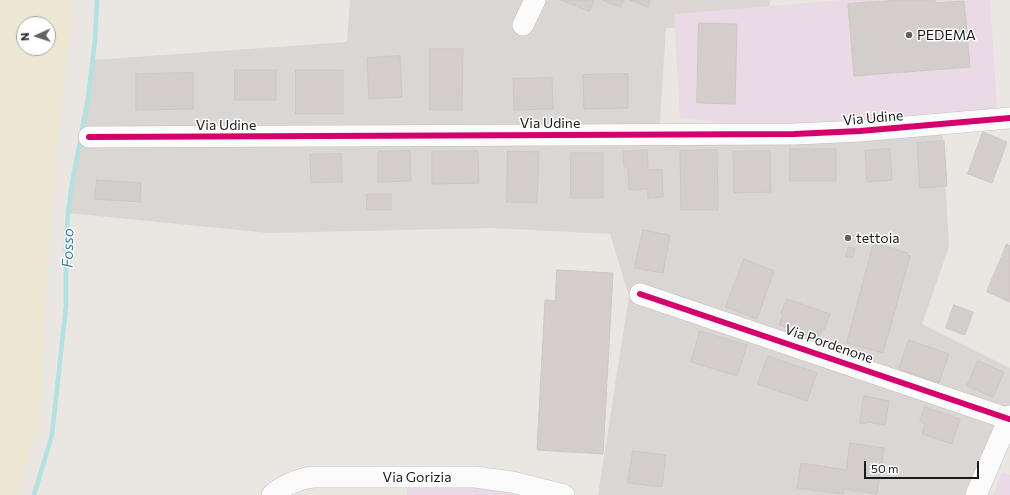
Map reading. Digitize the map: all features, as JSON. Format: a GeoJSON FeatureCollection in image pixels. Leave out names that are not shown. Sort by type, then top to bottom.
{"type":"FeatureCollection","features":[{"type":"Feature","properties":{"kind":"street"},"geometry":{"type":"LineString","coordinates":[[523,24],[535,0]]}},
{"type":"Feature","properties":{"kind":"street","name":"Via Udine"},"geometry":{"type":"LineString","coordinates":[[89,137],[794,134],[860,131],[1010,118]]}},
{"type":"Feature","properties":{"kind":"street","name":"Via Pordenone"},"geometry":{"type":"LineString","coordinates":[[640,294],[1009,418]]}},
{"type":"Feature","properties":{"kind":"street"},"geometry":{"type":"LineString","coordinates":[[976,495],[1009,418]]}},
{"type":"Feature","properties":{"kind":"street","name":"Via Gorizia"},"geometry":{"type":"LineString","coordinates":[[272,495],[280,488],[293,481],[313,477],[468,477],[512,482],[564,495]]}},
{"type":"Feature","properties":{"kind":"shaded area"},"geometry":{"type":"Polygon","coordinates":[[[0,0],[73,0],[55,170],[45,308],[41,411],[19,495],[0,495],[0,0]]]}},
{"type":"Feature","properties":{"kind":"shaded area"},"geometry":{"type":"Polygon","coordinates":[[[350,0],[771,0],[765,22],[666,28],[659,135],[942,124],[949,247],[922,324],[1010,368],[1010,416],[978,495],[598,495],[629,296],[610,234],[492,228],[269,233],[68,213],[93,60],[347,42],[350,0]]]}},
{"type":"Feature","properties":{"kind":"shaded area"},"geometry":{"type":"Polygon","coordinates":[[[842,0],[990,0],[997,108],[846,123],[749,126],[680,118],[674,14],[842,0]]]}},
{"type":"Feature","properties":{"kind":"shaded area"},"geometry":{"type":"Polygon","coordinates":[[[1002,472],[1010,475],[1010,495],[993,495],[1002,472]]]}},
{"type":"Feature","properties":{"kind":"shaded area"},"geometry":{"type":"Polygon","coordinates":[[[407,486],[504,488],[536,495],[407,495],[407,486]]]}},
{"type":"Feature","properties":{"kind":"building"},"geometry":{"type":"Polygon","coordinates":[[[561,0],[594,0],[590,11],[561,0]]]}},
{"type":"Feature","properties":{"kind":"building"},"geometry":{"type":"Polygon","coordinates":[[[603,0],[624,0],[621,7],[603,0]]]}},
{"type":"Feature","properties":{"kind":"building"},"geometry":{"type":"Polygon","coordinates":[[[630,0],[650,0],[648,7],[630,0]]]}},
{"type":"Feature","properties":{"kind":"building","name":"PEDEMA"},"geometry":{"type":"Polygon","coordinates":[[[899,0],[935,0],[935,3],[964,1],[970,67],[854,76],[848,4],[899,0]]]}},
{"type":"Feature","properties":{"kind":"building"},"geometry":{"type":"Polygon","coordinates":[[[699,23],[737,24],[735,104],[697,103],[699,23]]]}},
{"type":"Feature","properties":{"kind":"building"},"geometry":{"type":"Polygon","coordinates":[[[430,49],[463,49],[462,110],[430,110],[430,49]]]}},
{"type":"Feature","properties":{"kind":"building"},"geometry":{"type":"Polygon","coordinates":[[[400,56],[402,97],[369,99],[367,58],[400,56]]]}},
{"type":"Feature","properties":{"kind":"building"},"geometry":{"type":"Polygon","coordinates":[[[235,70],[276,70],[276,100],[235,100],[235,70]]]}},
{"type":"Feature","properties":{"kind":"building"},"geometry":{"type":"Polygon","coordinates":[[[296,70],[343,70],[343,114],[296,114],[296,70]]]}},
{"type":"Feature","properties":{"kind":"building"},"geometry":{"type":"Polygon","coordinates":[[[193,73],[193,109],[136,110],[136,74],[193,73]]]}},
{"type":"Feature","properties":{"kind":"building"},"geometry":{"type":"Polygon","coordinates":[[[628,74],[628,108],[584,109],[583,75],[628,74]]]}},
{"type":"Feature","properties":{"kind":"building"},"geometry":{"type":"Polygon","coordinates":[[[552,78],[553,109],[514,110],[513,79],[552,78]]]}},
{"type":"Feature","properties":{"kind":"building"},"geometry":{"type":"Polygon","coordinates":[[[983,132],[1007,142],[992,183],[968,174],[983,132]]]}},
{"type":"Feature","properties":{"kind":"building"},"geometry":{"type":"Polygon","coordinates":[[[944,141],[947,186],[920,188],[917,143],[944,141]]]}},
{"type":"Feature","properties":{"kind":"building"},"geometry":{"type":"Polygon","coordinates":[[[790,149],[836,149],[836,181],[790,181],[790,149]]]}},
{"type":"Feature","properties":{"kind":"building"},"geometry":{"type":"Polygon","coordinates":[[[890,149],[892,180],[867,182],[865,151],[890,149]]]}},
{"type":"Feature","properties":{"kind":"building"},"geometry":{"type":"Polygon","coordinates":[[[647,150],[648,170],[662,169],[663,197],[648,198],[648,189],[629,190],[628,167],[624,167],[623,152],[647,150]]]}},
{"type":"Feature","properties":{"kind":"building"},"geometry":{"type":"Polygon","coordinates":[[[717,150],[718,210],[681,210],[680,151],[717,150]]]}},
{"type":"Feature","properties":{"kind":"building"},"geometry":{"type":"Polygon","coordinates":[[[410,151],[411,181],[378,182],[378,152],[410,151]]]}},
{"type":"Feature","properties":{"kind":"building"},"geometry":{"type":"Polygon","coordinates":[[[478,151],[479,183],[432,184],[432,152],[478,151]]]}},
{"type":"Feature","properties":{"kind":"building"},"geometry":{"type":"Polygon","coordinates":[[[508,151],[539,152],[537,203],[507,202],[508,151]]]}},
{"type":"Feature","properties":{"kind":"building"},"geometry":{"type":"Polygon","coordinates":[[[770,151],[771,192],[734,193],[733,152],[770,151]]]}},
{"type":"Feature","properties":{"kind":"building"},"geometry":{"type":"Polygon","coordinates":[[[571,153],[603,153],[603,198],[571,198],[571,153]]]}},
{"type":"Feature","properties":{"kind":"building"},"geometry":{"type":"Polygon","coordinates":[[[341,154],[342,182],[311,183],[310,155],[341,154]]]}},
{"type":"Feature","properties":{"kind":"building"},"geometry":{"type":"Polygon","coordinates":[[[97,180],[141,183],[140,202],[95,199],[97,180]]]}},
{"type":"Feature","properties":{"kind":"building"},"geometry":{"type":"Polygon","coordinates":[[[367,194],[391,194],[391,210],[367,210],[367,194]]]}},
{"type":"Feature","properties":{"kind":"building"},"geometry":{"type":"Polygon","coordinates":[[[643,230],[670,235],[663,273],[635,268],[643,230]]]}},
{"type":"Feature","properties":{"kind":"building","name":"tettoia"},"geometry":{"type":"Polygon","coordinates":[[[846,232],[853,235],[850,243],[843,240],[846,232]]]}},
{"type":"Feature","properties":{"kind":"building"},"geometry":{"type":"Polygon","coordinates":[[[874,243],[908,253],[907,255],[910,256],[883,353],[847,343],[874,243]]]}},
{"type":"Feature","properties":{"kind":"building"},"geometry":{"type":"Polygon","coordinates":[[[1007,244],[1010,246],[1010,302],[987,292],[1007,244]]]}},
{"type":"Feature","properties":{"kind":"building","name":"tettoia"},"geometry":{"type":"Polygon","coordinates":[[[849,247],[855,249],[853,258],[846,256],[849,247]]]}},
{"type":"Feature","properties":{"kind":"building"},"geometry":{"type":"Polygon","coordinates":[[[744,259],[774,271],[757,319],[726,307],[744,259]]]}},
{"type":"Feature","properties":{"kind":"building"},"geometry":{"type":"Polygon","coordinates":[[[557,270],[613,273],[603,454],[537,450],[545,300],[555,301],[557,270]]]}},
{"type":"Feature","properties":{"kind":"building"},"geometry":{"type":"Polygon","coordinates":[[[787,299],[830,314],[824,330],[822,329],[818,339],[779,325],[783,315],[781,314],[787,299]]]}},
{"type":"Feature","properties":{"kind":"building"},"geometry":{"type":"Polygon","coordinates":[[[954,305],[973,312],[965,335],[946,328],[954,305]]]}},
{"type":"Feature","properties":{"kind":"building"},"geometry":{"type":"Polygon","coordinates":[[[700,331],[747,345],[737,376],[691,362],[700,331]]]}},
{"type":"Feature","properties":{"kind":"building"},"geometry":{"type":"Polygon","coordinates":[[[909,340],[949,354],[939,383],[899,369],[909,340]]]}},
{"type":"Feature","properties":{"kind":"building"},"geometry":{"type":"Polygon","coordinates":[[[768,356],[817,373],[807,401],[758,384],[768,356]]]}},
{"type":"Feature","properties":{"kind":"building"},"geometry":{"type":"Polygon","coordinates":[[[978,361],[1004,372],[993,397],[967,386],[978,361]]]}},
{"type":"Feature","properties":{"kind":"building"},"geometry":{"type":"Polygon","coordinates":[[[864,396],[889,401],[885,425],[867,422],[866,424],[860,423],[864,396]]]}},
{"type":"Feature","properties":{"kind":"building"},"geometry":{"type":"Polygon","coordinates":[[[925,407],[960,419],[952,444],[922,434],[925,424],[920,422],[925,407]]]}},
{"type":"Feature","properties":{"kind":"building"},"geometry":{"type":"Polygon","coordinates":[[[850,443],[884,448],[877,494],[844,489],[843,494],[797,488],[801,463],[846,470],[850,443]]]}},
{"type":"Feature","properties":{"kind":"building"},"geometry":{"type":"Polygon","coordinates":[[[633,451],[666,455],[662,487],[628,483],[633,451]]]}},
{"type":"Feature","properties":{"kind":"waterway","name":"Fosso"},"geometry":{"type":"LineString","coordinates":[[34,495],[52,435],[66,306],[66,246],[68,213],[88,98],[95,40],[97,0]]}},
{"type":"Feature","properties":{"kind":"cycle path"},"geometry":{"type":"LineString","coordinates":[[89,137],[794,134],[860,131],[1010,118]]}},
{"type":"Feature","properties":{"kind":"cycle path"},"geometry":{"type":"LineString","coordinates":[[640,294],[1009,419]]}},
{"type":"Feature","properties":{"kind":"place","name":"PEDEMA"},"geometry":{"type":"Point","coordinates":[909,35]}},
{"type":"Feature","properties":{"kind":"place","name":"tettoia"},"geometry":{"type":"Point","coordinates":[848,238]}}]}
